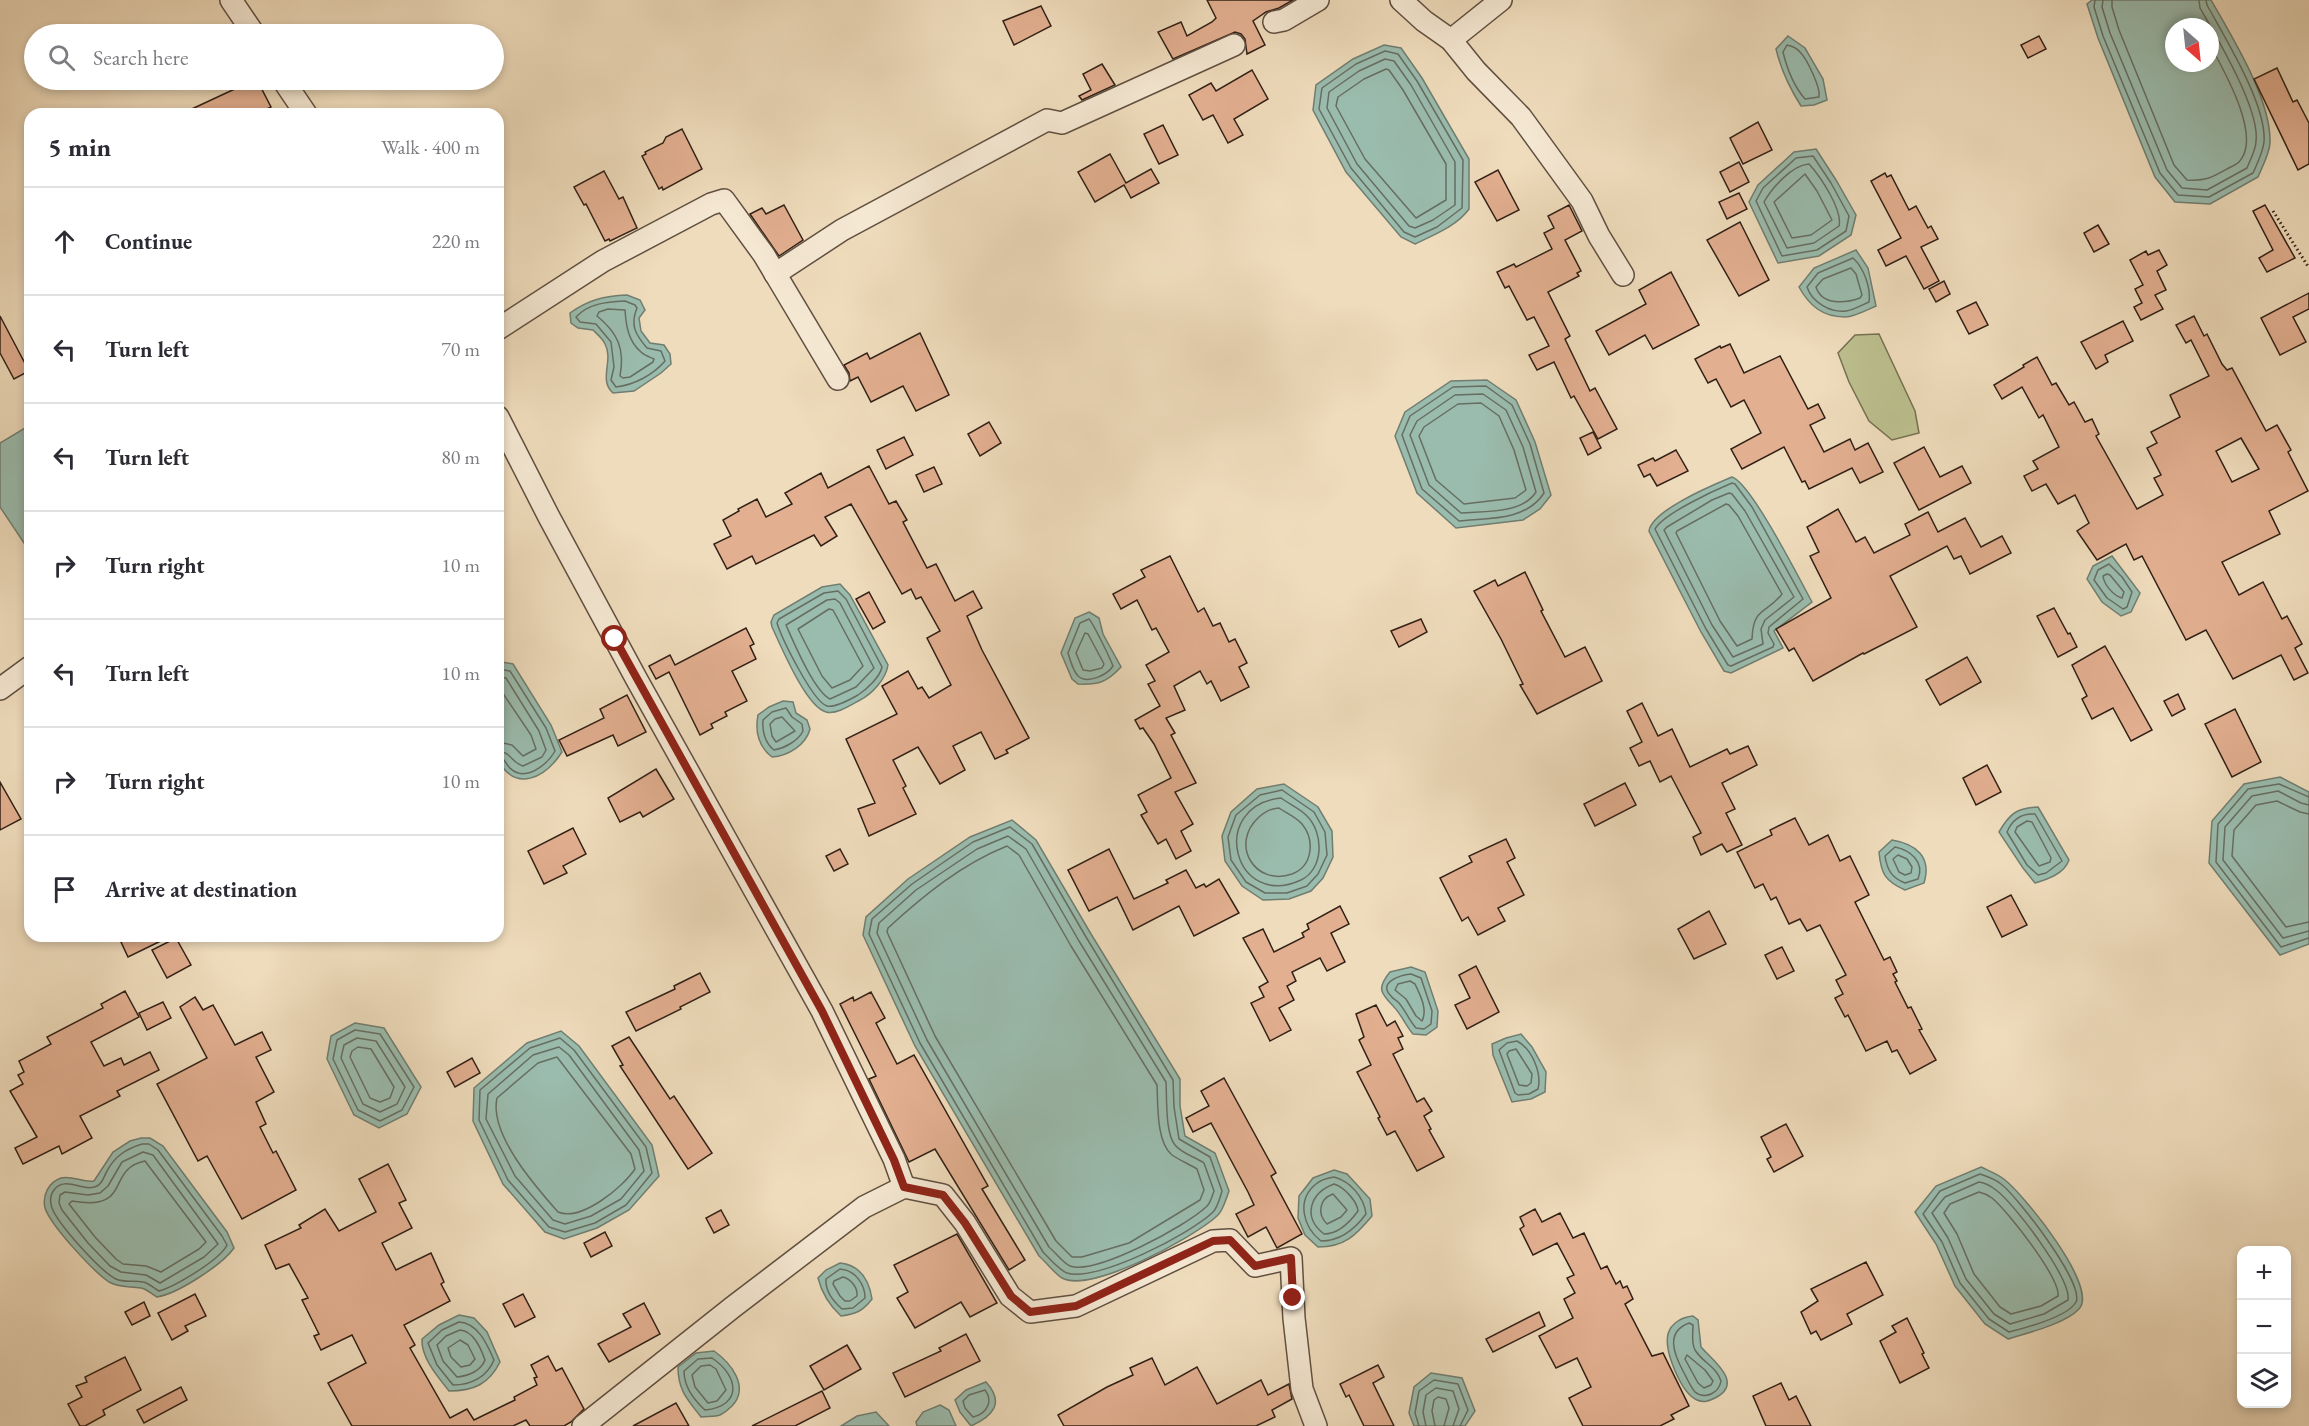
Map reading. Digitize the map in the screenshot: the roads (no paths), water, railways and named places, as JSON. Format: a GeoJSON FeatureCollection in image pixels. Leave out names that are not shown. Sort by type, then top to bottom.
{"type":"FeatureCollection","features":[{"type":"Feature","properties":{"kind":"street"},"geometry":{"type":"LineString","coordinates":[[231,0],[247,24]]}},
{"type":"Feature","properties":{"kind":"street"},"geometry":{"type":"LineString","coordinates":[[1274,22],[1284,20],[1318,0]]}},
{"type":"Feature","properties":{"kind":"street"},"geometry":{"type":"LineString","coordinates":[[1401,0],[1424,21],[1451,40],[1476,71],[1521,117],[1582,201],[1599,236],[1623,275]]}},
{"type":"Feature","properties":{"kind":"street"},"geometry":{"type":"LineString","coordinates":[[1451,40],[1501,0]]}},
{"type":"Feature","properties":{"kind":"street"},"geometry":{"type":"LineString","coordinates":[[775,274],[842,230],[1047,120],[1062,123],[1234,45]]}},
{"type":"Feature","properties":{"kind":"street"},"geometry":{"type":"LineString","coordinates":[[290,90],[302,108]]}},
{"type":"Feature","properties":{"kind":"street"},"geometry":{"type":"LineString","coordinates":[[504,325],[603,261],[711,204],[724,200],[775,274],[838,379]]}},
{"type":"Feature","properties":{"kind":"street"},"geometry":{"type":"LineString","coordinates":[[504,429],[631,670],[822,1011],[894,1160],[904,1187]]}},
{"type":"Feature","properties":{"kind":"street"},"geometry":{"type":"LineString","coordinates":[[0,689],[24,671]]}},
{"type":"Feature","properties":{"kind":"street"},"geometry":{"type":"LineString","coordinates":[[583,1426],[864,1207],[904,1187],[943,1195],[965,1223],[1011,1296],[1030,1312],[1076,1306],[1213,1241],[1230,1240],[1255,1266],[1291,1258],[1294,1318],[1302,1389],[1316,1426]]}},
{"type":"Feature","properties":{"kind":"water"},"geometry":{"type":"Polygon","coordinates":[[[2092,0],[2211,0],[2249,69],[2269,125],[2270,146],[2258,177],[2210,204],[2175,202],[2155,177],[2098,38],[2087,4],[2092,0]]]}},
{"type":"Feature","properties":{"kind":"water"},"geometry":{"type":"Polygon","coordinates":[[[1788,36],[1805,48],[1823,79],[1827,100],[1814,105],[1801,106],[1789,85],[1776,49],[1788,36]]]}},
{"type":"Feature","properties":{"kind":"water"},"geometry":{"type":"Polygon","coordinates":[[[1384,45],[1401,48],[1422,78],[1469,159],[1469,209],[1451,225],[1415,244],[1401,237],[1346,172],[1313,110],[1316,85],[1353,59],[1384,45]]]}},
{"type":"Feature","properties":{"kind":"water"},"geometry":{"type":"Polygon","coordinates":[[[1816,149],[1856,215],[1851,235],[1819,256],[1778,263],[1749,202],[1758,185],[1794,152],[1816,149]]]}},
{"type":"Feature","properties":{"kind":"water"},"geometry":{"type":"Polygon","coordinates":[[[1856,250],[1868,268],[1876,306],[1849,317],[1830,315],[1817,309],[1799,287],[1814,268],[1856,250]]]}},
{"type":"Feature","properties":{"kind":"water"},"geometry":{"type":"Polygon","coordinates":[[[627,295],[640,300],[645,310],[639,318],[641,331],[650,343],[664,345],[670,354],[671,364],[634,391],[613,393],[607,382],[608,357],[604,342],[593,330],[578,328],[571,323],[570,313],[597,300],[627,295]]]}},
{"type":"Feature","properties":{"kind":"water"},"geometry":{"type":"Polygon","coordinates":[[[1487,380],[1516,400],[1535,442],[1551,495],[1540,509],[1523,520],[1456,528],[1417,493],[1395,436],[1405,412],[1451,381],[1487,380]]]}},
{"type":"Feature","properties":{"kind":"water"},"geometry":{"type":"Polygon","coordinates":[[[24,429],[24,543],[0,507],[0,443],[24,429]]]}},
{"type":"Feature","properties":{"kind":"water"},"geometry":{"type":"Polygon","coordinates":[[[1732,477],[1751,496],[1762,513],[1812,602],[1774,631],[1783,648],[1731,673],[1724,671],[1701,632],[1649,531],[1653,523],[1672,507],[1732,477]]]}},
{"type":"Feature","properties":{"kind":"water"},"geometry":{"type":"Polygon","coordinates":[[[2112,556],[2140,593],[2131,612],[2121,616],[2102,602],[2087,579],[2093,566],[2112,556]]]}},
{"type":"Feature","properties":{"kind":"water"},"geometry":{"type":"Polygon","coordinates":[[[840,584],[850,595],[888,665],[881,681],[869,694],[843,709],[830,713],[818,708],[802,688],[771,622],[774,615],[822,587],[840,584]]]}},
{"type":"Feature","properties":{"kind":"water"},"geometry":{"type":"Polygon","coordinates":[[[1089,612],[1099,618],[1103,634],[1121,667],[1102,682],[1078,684],[1072,679],[1061,653],[1075,618],[1089,612]]]}},
{"type":"Feature","properties":{"kind":"water"},"geometry":{"type":"Polygon","coordinates":[[[504,662],[513,664],[551,725],[562,752],[547,769],[530,778],[522,779],[505,770],[504,662]]]}},
{"type":"Feature","properties":{"kind":"water"},"geometry":{"type":"Polygon","coordinates":[[[783,701],[793,702],[796,713],[807,720],[810,729],[805,740],[796,749],[772,757],[763,748],[759,738],[758,715],[783,701]]]}},
{"type":"Feature","properties":{"kind":"water"},"geometry":{"type":"Polygon","coordinates":[[[2280,777],[2309,792],[2309,944],[2280,955],[2209,863],[2212,821],[2244,784],[2280,777]]]}},
{"type":"Feature","properties":{"kind":"water"},"geometry":{"type":"Polygon","coordinates":[[[1284,784],[1318,807],[1332,831],[1333,857],[1323,878],[1311,891],[1289,899],[1263,900],[1242,886],[1225,861],[1222,836],[1231,812],[1257,789],[1284,784]]]}},
{"type":"Feature","properties":{"kind":"water"},"geometry":{"type":"Polygon","coordinates":[[[2038,807],[2069,860],[2059,872],[2035,883],[1999,832],[2007,820],[2019,810],[2038,807]]]}},
{"type":"Feature","properties":{"kind":"water"},"geometry":{"type":"Polygon","coordinates":[[[1012,820],[1036,840],[1180,1079],[1180,1106],[1185,1136],[1215,1153],[1229,1191],[1219,1214],[1187,1237],[1142,1261],[1095,1278],[1076,1281],[1062,1278],[1039,1256],[915,1046],[863,935],[866,917],[908,879],[970,837],[1012,820]]]}},
{"type":"Feature","properties":{"kind":"water"},"geometry":{"type":"Polygon","coordinates":[[[1892,840],[1908,845],[1920,853],[1926,866],[1924,883],[1905,890],[1885,876],[1879,852],[1892,840]]]}},
{"type":"Feature","properties":{"kind":"water"},"geometry":{"type":"Polygon","coordinates":[[[1411,967],[1425,972],[1438,1011],[1437,1027],[1426,1035],[1413,1034],[1382,991],[1383,983],[1390,972],[1411,967]]]}},
{"type":"Feature","properties":{"kind":"water"},"geometry":{"type":"Polygon","coordinates":[[[355,1023],[384,1028],[421,1087],[407,1114],[379,1128],[354,1115],[327,1059],[331,1036],[355,1023]]]}},
{"type":"Feature","properties":{"kind":"water"},"geometry":{"type":"Polygon","coordinates":[[[561,1031],[579,1046],[652,1145],[659,1176],[629,1210],[597,1228],[564,1239],[545,1232],[503,1184],[473,1121],[474,1088],[527,1043],[561,1031]]]}},
{"type":"Feature","properties":{"kind":"water"},"geometry":{"type":"Polygon","coordinates":[[[1521,1034],[1532,1047],[1546,1072],[1545,1092],[1531,1099],[1512,1102],[1493,1055],[1492,1044],[1521,1034]]]}},
{"type":"Feature","properties":{"kind":"water"},"geometry":{"type":"Polygon","coordinates":[[[150,1138],[163,1146],[227,1232],[234,1248],[198,1278],[166,1295],[157,1297],[143,1289],[109,1282],[83,1258],[55,1226],[44,1203],[47,1190],[57,1180],[65,1177],[94,1181],[113,1152],[130,1141],[150,1138]]]}},
{"type":"Feature","properties":{"kind":"water"},"geometry":{"type":"Polygon","coordinates":[[[1981,1167],[2005,1180],[2042,1222],[2069,1262],[2079,1282],[2082,1298],[2079,1309],[2065,1319],[2008,1339],[1985,1324],[1955,1286],[1936,1244],[1915,1212],[1936,1186],[1981,1167]]]}},
{"type":"Feature","properties":{"kind":"water"},"geometry":{"type":"Polygon","coordinates":[[[1334,1170],[1347,1174],[1370,1199],[1372,1216],[1349,1239],[1336,1245],[1318,1247],[1305,1235],[1298,1218],[1299,1196],[1313,1178],[1334,1170]]]}},
{"type":"Feature","properties":{"kind":"water"},"geometry":{"type":"Polygon","coordinates":[[[840,1263],[858,1270],[869,1286],[872,1299],[859,1311],[841,1316],[826,1299],[818,1278],[826,1270],[840,1263]]]}},
{"type":"Feature","properties":{"kind":"water"},"geometry":{"type":"Polygon","coordinates":[[[459,1315],[474,1318],[487,1332],[500,1362],[491,1376],[480,1385],[466,1390],[449,1391],[427,1360],[422,1339],[439,1325],[459,1315]]]}},
{"type":"Feature","properties":{"kind":"water"},"geometry":{"type":"Polygon","coordinates":[[[1693,1316],[1698,1320],[1701,1347],[1718,1365],[1727,1379],[1727,1386],[1723,1392],[1706,1401],[1697,1400],[1685,1389],[1671,1361],[1667,1341],[1674,1324],[1681,1319],[1693,1316]]]}},
{"type":"Feature","properties":{"kind":"water"},"geometry":{"type":"Polygon","coordinates":[[[714,1351],[732,1369],[739,1383],[739,1391],[732,1406],[723,1413],[701,1417],[682,1389],[678,1367],[696,1353],[714,1351]]]}},
{"type":"Feature","properties":{"kind":"water"},"geometry":{"type":"Polygon","coordinates":[[[1431,1373],[1462,1378],[1475,1411],[1465,1426],[1414,1426],[1409,1413],[1414,1387],[1431,1373]]]}},
{"type":"Feature","properties":{"kind":"water"},"geometry":{"type":"Polygon","coordinates":[[[986,1382],[995,1396],[994,1408],[985,1418],[971,1426],[960,1412],[955,1400],[966,1390],[986,1382]]]}},
{"type":"Feature","properties":{"kind":"water"},"geometry":{"type":"Polygon","coordinates":[[[940,1405],[949,1410],[956,1426],[917,1426],[916,1422],[923,1412],[940,1405]]]}},
{"type":"Feature","properties":{"kind":"water"},"geometry":{"type":"Polygon","coordinates":[[[876,1412],[889,1426],[841,1426],[857,1416],[876,1412]]]}}]}
